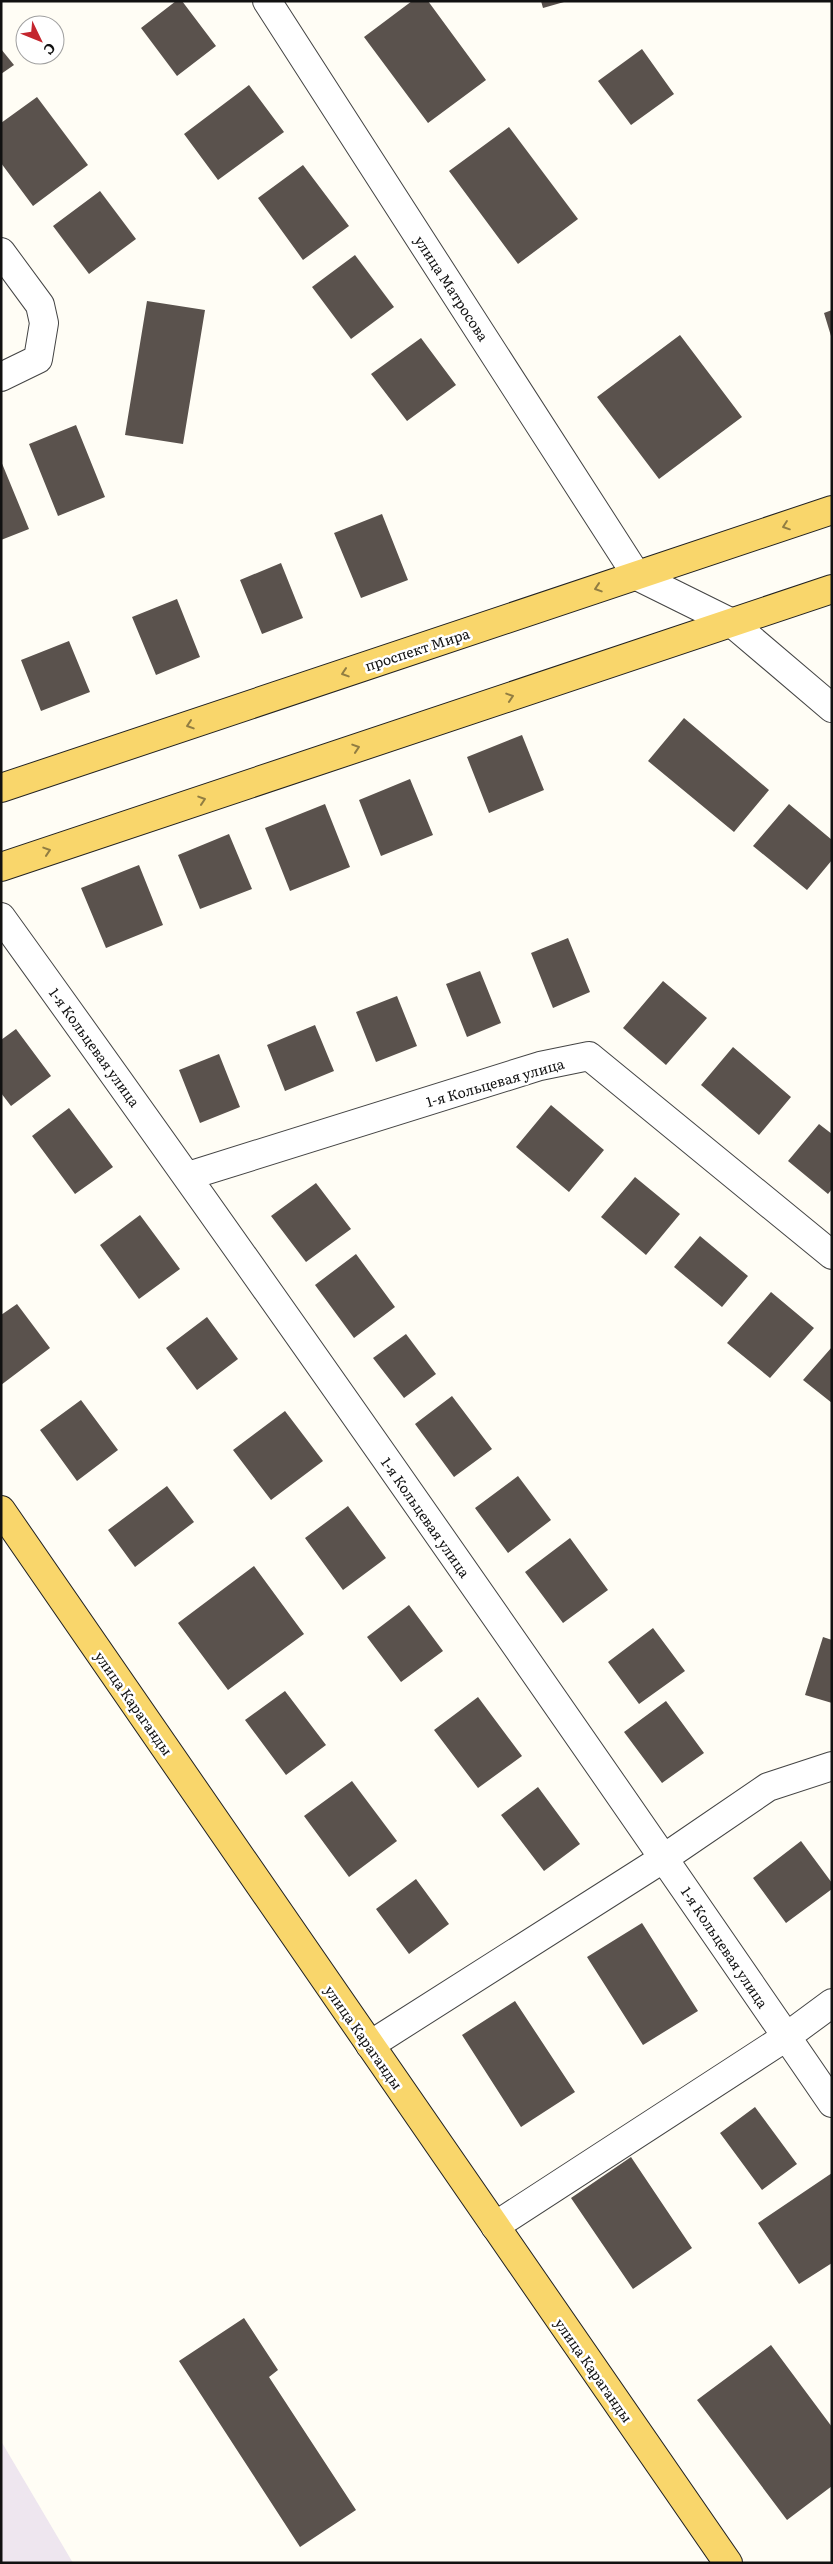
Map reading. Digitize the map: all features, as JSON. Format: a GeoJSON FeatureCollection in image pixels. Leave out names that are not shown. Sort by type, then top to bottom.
{"type":"FeatureCollection","features":[{"type":"Feature","properties":{"kind":"main road","name":"проспект Мира"},"geometry":{"type":"LineString","coordinates":[[1,788],[832,510]]}},
{"type":"Feature","properties":{"kind":"main road"},"geometry":{"type":"LineString","coordinates":[[1,867],[832,589]]}},
{"type":"Feature","properties":{"kind":"main road","name":"улица Караганды"},"geometry":{"type":"LineString","coordinates":[[1,1510],[728,2563]]}},
{"type":"Feature","properties":{"kind":"street","name":"улица Матросова"},"geometry":{"type":"LineString","coordinates":[[267,1],[637,576]]}},
{"type":"Feature","properties":{"kind":"street"},"geometry":{"type":"LineString","coordinates":[[1,252],[40,305],[44,323],[38,359],[1,377]]}},
{"type":"Feature","properties":{"kind":"street"},"geometry":{"type":"LineString","coordinates":[[637,576],[732,623],[832,708]]}},
{"type":"Feature","properties":{"kind":"street","name":"1-я Кольцевая улица"},"geometry":{"type":"LineString","coordinates":[[1,917],[188,1176],[664,1858],[832,2103]]}},
{"type":"Feature","properties":{"kind":"street","name":"1-я Кольцевая улица"},"geometry":{"type":"LineString","coordinates":[[188,1176],[540,1066],[589,1056],[832,1255]]}},
{"type":"Feature","properties":{"kind":"street"},"geometry":{"type":"LineString","coordinates":[[370,2045],[664,1858],[768,1787],[832,1766]]}},
{"type":"Feature","properties":{"kind":"street"},"geometry":{"type":"LineString","coordinates":[[495,2226],[786,2036],[832,2003]]}},
{"type":"Feature","properties":{"kind":"shaded area"},"geometry":{"type":"Polygon","coordinates":[[[1,2441],[73,2563],[1,2563],[1,2441]]]}},
{"type":"Feature","properties":{"kind":"building"},"geometry":{"type":"Polygon","coordinates":[[[176,1],[182,1],[216,46],[177,76],[141,28],[176,1]]]}},
{"type":"Feature","properties":{"kind":"building"},"geometry":{"type":"Polygon","coordinates":[[[412,1],[428,1],[486,80],[428,123],[364,37],[412,1]]]}},
{"type":"Feature","properties":{"kind":"building"},"geometry":{"type":"Polygon","coordinates":[[[541,1],[564,1],[564,2],[543,8],[541,1]]]}},
{"type":"Feature","properties":{"kind":"building"},"geometry":{"type":"Polygon","coordinates":[[[1,49],[14,65],[1,74],[1,49]]]}},
{"type":"Feature","properties":{"kind":"building"},"geometry":{"type":"Polygon","coordinates":[[[642,49],[674,94],[631,125],[598,81],[642,49]]]}},
{"type":"Feature","properties":{"kind":"building"},"geometry":{"type":"Polygon","coordinates":[[[249,85],[284,132],[218,180],[184,134],[249,85]]]}},
{"type":"Feature","properties":{"kind":"building"},"geometry":{"type":"Polygon","coordinates":[[[37,97],[88,165],[33,206],[1,163],[1,123],[37,97]]]}},
{"type":"Feature","properties":{"kind":"building"},"geometry":{"type":"Polygon","coordinates":[[[509,127],[578,219],[518,264],[449,171],[509,127]]]}},
{"type":"Feature","properties":{"kind":"building"},"geometry":{"type":"Polygon","coordinates":[[[303,165],[349,226],[303,260],[258,198],[303,165]]]}},
{"type":"Feature","properties":{"kind":"building"},"geometry":{"type":"Polygon","coordinates":[[[100,191],[136,239],[89,274],[53,226],[100,191]]]}},
{"type":"Feature","properties":{"kind":"building"},"geometry":{"type":"Polygon","coordinates":[[[355,255],[394,307],[351,339],[312,287],[355,255]]]}},
{"type":"Feature","properties":{"kind":"building"},"geometry":{"type":"Polygon","coordinates":[[[147,301],[205,310],[183,444],[125,435],[147,301]]]}},
{"type":"Feature","properties":{"kind":"building"},"geometry":{"type":"Polygon","coordinates":[[[832,310],[832,336],[831,336],[824,313],[832,310]]]}},
{"type":"Feature","properties":{"kind":"building"},"geometry":{"type":"Polygon","coordinates":[[[680,335],[742,417],[659,479],[597,397],[680,335]]]}},
{"type":"Feature","properties":{"kind":"building"},"geometry":{"type":"Polygon","coordinates":[[[421,338],[456,385],[407,421],[371,374],[421,338]]]}},
{"type":"Feature","properties":{"kind":"building"},"geometry":{"type":"Polygon","coordinates":[[[76,425],[105,497],[58,516],[29,444],[76,425]]]}},
{"type":"Feature","properties":{"kind":"building"},"geometry":{"type":"Polygon","coordinates":[[[1,461],[29,529],[1,540],[1,461]]]}},
{"type":"Feature","properties":{"kind":"building"},"geometry":{"type":"Polygon","coordinates":[[[382,514],[408,580],[361,598],[334,533],[382,514]]]}},
{"type":"Feature","properties":{"kind":"building"},"geometry":{"type":"Polygon","coordinates":[[[281,563],[303,618],[262,634],[240,580],[281,563]]]}},
{"type":"Feature","properties":{"kind":"building"},"geometry":{"type":"Polygon","coordinates":[[[177,599],[200,657],[156,675],[132,617],[177,599]]]}},
{"type":"Feature","properties":{"kind":"building"},"geometry":{"type":"Polygon","coordinates":[[[69,641],[90,692],[41,711],[21,660],[69,641]]]}},
{"type":"Feature","properties":{"kind":"building"},"geometry":{"type":"Polygon","coordinates":[[[684,718],[769,790],[734,832],[648,761],[684,718]]]}},
{"type":"Feature","properties":{"kind":"building"},"geometry":{"type":"Polygon","coordinates":[[[522,735],[544,790],[489,813],[467,757],[522,735]]]}},
{"type":"Feature","properties":{"kind":"building"},"geometry":{"type":"Polygon","coordinates":[[[410,779],[433,835],[381,856],[359,800],[410,779]]]}},
{"type":"Feature","properties":{"kind":"building"},"geometry":{"type":"Polygon","coordinates":[[[325,804],[350,867],[290,891],[265,828],[325,804]]]}},
{"type":"Feature","properties":{"kind":"building"},"geometry":{"type":"Polygon","coordinates":[[[789,804],[832,840],[832,860],[807,890],[753,846],[789,804]]]}},
{"type":"Feature","properties":{"kind":"building"},"geometry":{"type":"Polygon","coordinates":[[[229,834],[252,889],[200,909],[178,855],[229,834]]]}},
{"type":"Feature","properties":{"kind":"building"},"geometry":{"type":"Polygon","coordinates":[[[139,865],[163,925],[106,948],[81,888],[139,865]]]}},
{"type":"Feature","properties":{"kind":"building"},"geometry":{"type":"Polygon","coordinates":[[[568,938],[590,992],[553,1008],[531,953],[568,938]]]}},
{"type":"Feature","properties":{"kind":"building"},"geometry":{"type":"Polygon","coordinates":[[[480,971],[501,1023],[467,1037],[446,984],[480,971]]]}},
{"type":"Feature","properties":{"kind":"building"},"geometry":{"type":"Polygon","coordinates":[[[663,981],[707,1018],[666,1065],[623,1028],[663,981]]]}},
{"type":"Feature","properties":{"kind":"building"},"geometry":{"type":"Polygon","coordinates":[[[397,996],[417,1046],[376,1062],[356,1012],[397,996]]]}},
{"type":"Feature","properties":{"kind":"building"},"geometry":{"type":"Polygon","coordinates":[[[315,1025],[334,1071],[285,1091],[267,1045],[315,1025]]]}},
{"type":"Feature","properties":{"kind":"building"},"geometry":{"type":"Polygon","coordinates":[[[16,1029],[51,1076],[11,1106],[1,1093],[1,1040],[16,1029]]]}},
{"type":"Feature","properties":{"kind":"building"},"geometry":{"type":"Polygon","coordinates":[[[733,1047],[791,1097],[759,1135],[701,1085],[733,1047]]]}},
{"type":"Feature","properties":{"kind":"building"},"geometry":{"type":"Polygon","coordinates":[[[219,1054],[240,1107],[200,1123],[179,1070],[219,1054]]]}},
{"type":"Feature","properties":{"kind":"building"},"geometry":{"type":"Polygon","coordinates":[[[551,1105],[604,1150],[569,1192],[516,1147],[551,1105]]]}},
{"type":"Feature","properties":{"kind":"building"},"geometry":{"type":"Polygon","coordinates":[[[69,1108],[113,1167],[75,1194],[32,1136],[69,1108]]]}},
{"type":"Feature","properties":{"kind":"building"},"geometry":{"type":"Polygon","coordinates":[[[819,1124],[832,1134],[832,1189],[828,1194],[788,1161],[819,1124]]]}},
{"type":"Feature","properties":{"kind":"building"},"geometry":{"type":"Polygon","coordinates":[[[635,1177],[680,1214],[646,1255],[601,1217],[635,1177]]]}},
{"type":"Feature","properties":{"kind":"building"},"geometry":{"type":"Polygon","coordinates":[[[316,1183],[351,1229],[306,1262],[271,1216],[316,1183]]]}},
{"type":"Feature","properties":{"kind":"building"},"geometry":{"type":"Polygon","coordinates":[[[140,1215],[180,1269],[139,1299],[100,1245],[140,1215]]]}},
{"type":"Feature","properties":{"kind":"building"},"geometry":{"type":"Polygon","coordinates":[[[700,1236],[748,1276],[722,1307],[674,1267],[700,1236]]]}},
{"type":"Feature","properties":{"kind":"building"},"geometry":{"type":"Polygon","coordinates":[[[356,1254],[395,1307],[354,1338],[315,1285],[356,1254]]]}},
{"type":"Feature","properties":{"kind":"building"},"geometry":{"type":"Polygon","coordinates":[[[771,1292],[814,1328],[770,1378],[727,1343],[771,1292]]]}},
{"type":"Feature","properties":{"kind":"building"},"geometry":{"type":"Polygon","coordinates":[[[17,1304],[50,1348],[1,1385],[1,1315],[17,1304]]]}},
{"type":"Feature","properties":{"kind":"building"},"geometry":{"type":"Polygon","coordinates":[[[207,1317],[238,1359],[197,1390],[166,1348],[207,1317]]]}},
{"type":"Feature","properties":{"kind":"building"},"geometry":{"type":"Polygon","coordinates":[[[406,1334],[436,1374],[404,1398],[373,1358],[406,1334]]]}},
{"type":"Feature","properties":{"kind":"building"},"geometry":{"type":"Polygon","coordinates":[[[832,1347],[832,1403],[803,1380],[832,1347]]]}},
{"type":"Feature","properties":{"kind":"building"},"geometry":{"type":"Polygon","coordinates":[[[452,1396],[492,1449],[454,1477],[415,1424],[452,1396]]]}},
{"type":"Feature","properties":{"kind":"building"},"geometry":{"type":"Polygon","coordinates":[[[81,1400],[118,1450],[77,1481],[40,1430],[81,1400]]]}},
{"type":"Feature","properties":{"kind":"building"},"geometry":{"type":"Polygon","coordinates":[[[285,1411],[323,1461],[271,1500],[233,1450],[285,1411]]]}},
{"type":"Feature","properties":{"kind":"building"},"geometry":{"type":"Polygon","coordinates":[[[518,1476],[551,1520],[508,1553],[475,1508],[518,1476]]]}},
{"type":"Feature","properties":{"kind":"building"},"geometry":{"type":"Polygon","coordinates":[[[167,1486],[194,1522],[135,1567],[108,1530],[167,1486]]]}},
{"type":"Feature","properties":{"kind":"building"},"geometry":{"type":"Polygon","coordinates":[[[348,1506],[386,1558],[343,1590],[305,1538],[348,1506]]]}},
{"type":"Feature","properties":{"kind":"building"},"geometry":{"type":"Polygon","coordinates":[[[570,1538],[608,1590],[563,1623],[525,1572],[570,1538]]]}},
{"type":"Feature","properties":{"kind":"building"},"geometry":{"type":"Polygon","coordinates":[[[254,1566],[304,1634],[228,1690],[178,1623],[254,1566]]]}},
{"type":"Feature","properties":{"kind":"building"},"geometry":{"type":"Polygon","coordinates":[[[409,1605],[443,1651],[401,1682],[367,1637],[409,1605]]]}},
{"type":"Feature","properties":{"kind":"building"},"geometry":{"type":"Polygon","coordinates":[[[653,1628],[685,1671],[639,1704],[608,1662],[653,1628]]]}},
{"type":"Feature","properties":{"kind":"building"},"geometry":{"type":"Polygon","coordinates":[[[823,1637],[832,1640],[832,1703],[805,1695],[823,1637]]]}},
{"type":"Feature","properties":{"kind":"building"},"geometry":{"type":"Polygon","coordinates":[[[285,1691],[326,1745],[286,1775],[245,1720],[285,1691]]]}},
{"type":"Feature","properties":{"kind":"building"},"geometry":{"type":"Polygon","coordinates":[[[478,1697],[522,1756],[478,1788],[434,1730],[478,1697]]]}},
{"type":"Feature","properties":{"kind":"building"},"geometry":{"type":"Polygon","coordinates":[[[666,1701],[704,1753],[662,1783],[624,1732],[666,1701]]]}},
{"type":"Feature","properties":{"kind":"building"},"geometry":{"type":"Polygon","coordinates":[[[352,1781],[397,1841],[349,1877],[304,1816],[352,1781]]]}},
{"type":"Feature","properties":{"kind":"building"},"geometry":{"type":"Polygon","coordinates":[[[538,1787],[580,1844],[544,1871],[501,1815],[538,1787]]]}},
{"type":"Feature","properties":{"kind":"building"},"geometry":{"type":"Polygon","coordinates":[[[801,1841],[832,1883],[832,1889],[786,1923],[753,1878],[801,1841]]]}},
{"type":"Feature","properties":{"kind":"building"},"geometry":{"type":"Polygon","coordinates":[[[416,1879],[449,1924],[409,1954],[376,1909],[416,1879]]]}},
{"type":"Feature","properties":{"kind":"building"},"geometry":{"type":"Polygon","coordinates":[[[642,1923],[698,2011],[643,2045],[587,1957],[642,1923]]]}},
{"type":"Feature","properties":{"kind":"building"},"geometry":{"type":"Polygon","coordinates":[[[515,2001],[575,2092],[521,2127],[462,2035],[515,2001]]]}},
{"type":"Feature","properties":{"kind":"building"},"geometry":{"type":"Polygon","coordinates":[[[755,2107],[797,2164],[762,2190],[720,2133],[755,2107]]]}},
{"type":"Feature","properties":{"kind":"building"},"geometry":{"type":"Polygon","coordinates":[[[631,2157],[692,2248],[633,2289],[571,2198],[631,2157]]]}},
{"type":"Feature","properties":{"kind":"building"},"geometry":{"type":"Polygon","coordinates":[[[832,2173],[832,2263],[799,2284],[758,2223],[832,2173]]]}},
{"type":"Feature","properties":{"kind":"building"},"geometry":{"type":"Polygon","coordinates":[[[244,2318],[278,2370],[269,2377],[356,2510],[300,2547],[179,2361],[244,2318]]]}},
{"type":"Feature","properties":{"kind":"building"},"geometry":{"type":"Polygon","coordinates":[[[771,2345],[832,2427],[832,2486],[787,2520],[697,2400],[771,2345]]]}}]}
